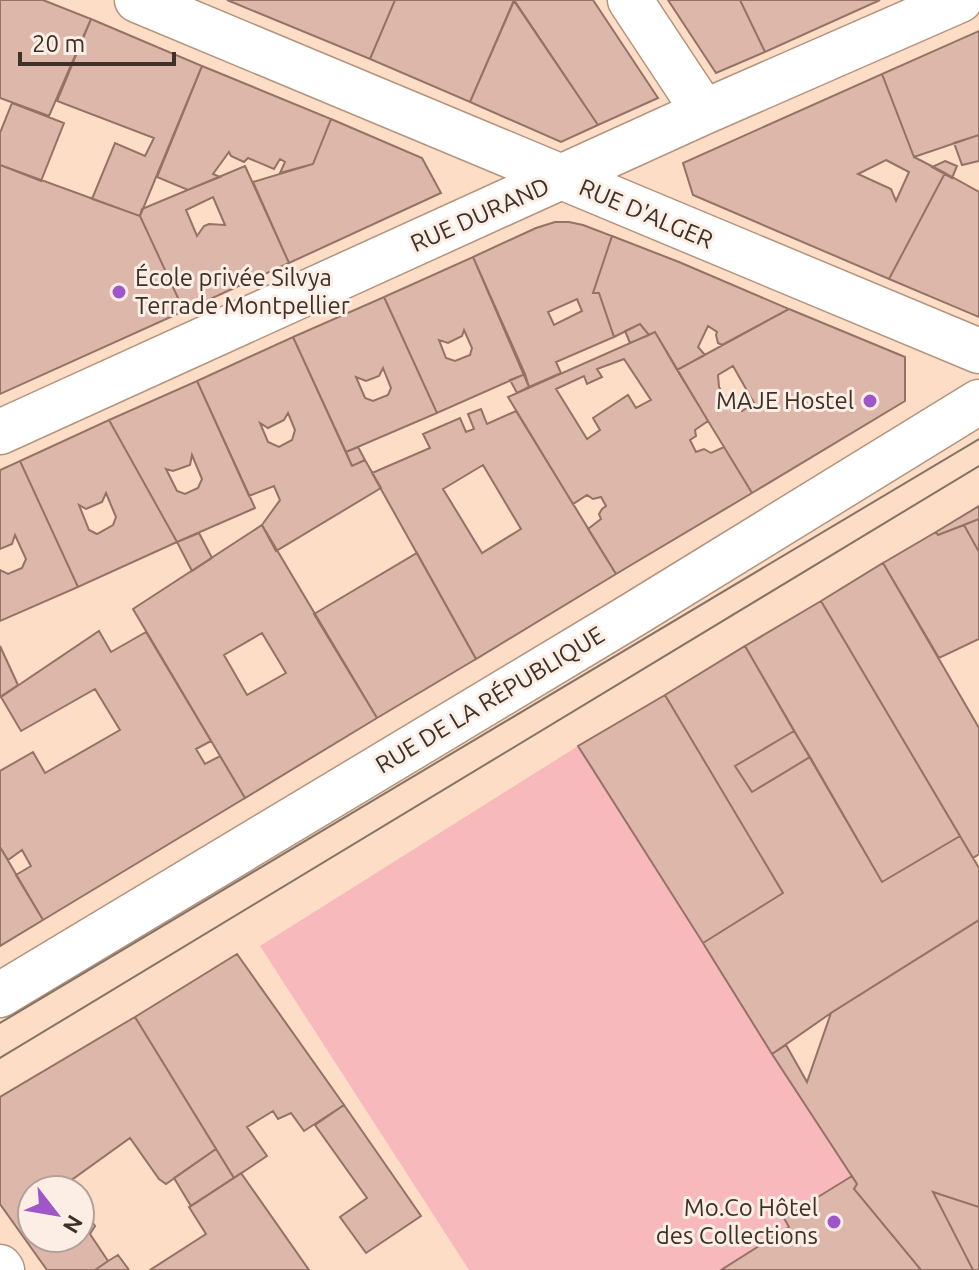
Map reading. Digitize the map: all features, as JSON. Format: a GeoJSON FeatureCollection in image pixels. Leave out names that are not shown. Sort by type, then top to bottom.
{"type":"FeatureCollection","features":[{"type":"Feature","properties":{"kind":"street","name":"RUE D'ALGER"},"geometry":{"type":"LineString","coordinates":[[137,0],[979,351]]}},
{"type":"Feature","properties":{"kind":"street"},"geometry":{"type":"LineString","coordinates":[[630,0],[704,112]]}},
{"type":"Feature","properties":{"kind":"street","name":"RUE DURAND"},"geometry":{"type":"LineString","coordinates":[[0,432],[704,112],[960,0]]}},
{"type":"Feature","properties":{"kind":"street","name":"RUE DE LA RÉPUBLIQUE"},"geometry":{"type":"LineString","coordinates":[[0,995],[979,402]]}},
{"type":"Feature","properties":{"kind":"shaded area"},"geometry":{"type":"Polygon","coordinates":[[[578,746],[852,1176],[784,1217],[789,1227],[721,1270],[469,1270],[260,946],[578,746]]]}},
{"type":"Feature","properties":{"kind":"building"},"geometry":{"type":"Polygon","coordinates":[[[0,0],[43,0],[91,19],[49,116],[0,98],[0,0]]]}},
{"type":"Feature","properties":{"kind":"building"},"geometry":{"type":"Polygon","coordinates":[[[227,0],[395,0],[370,59],[227,0]]]}},
{"type":"Feature","properties":{"kind":"building"},"geometry":{"type":"Polygon","coordinates":[[[395,0],[514,0],[470,102],[370,59],[395,0]]]}},
{"type":"Feature","properties":{"kind":"building"},"geometry":{"type":"Polygon","coordinates":[[[514,0],[593,0],[658,98],[598,125],[514,0]]]}},
{"type":"Feature","properties":{"kind":"building"},"geometry":{"type":"Polygon","coordinates":[[[668,0],[740,0],[765,52],[716,73],[668,0]]]}},
{"type":"Feature","properties":{"kind":"building"},"geometry":{"type":"Polygon","coordinates":[[[740,0],[880,0],[765,52],[740,0]]]}},
{"type":"Feature","properties":{"kind":"building"},"geometry":{"type":"Polygon","coordinates":[[[514,1],[598,125],[561,142],[470,102],[514,1]]]}},
{"type":"Feature","properties":{"kind":"building"},"geometry":{"type":"Polygon","coordinates":[[[91,19],[202,66],[140,216],[92,199],[115,143],[145,156],[154,138],[57,101],[91,19]]]}},
{"type":"Feature","properties":{"kind":"building"},"geometry":{"type":"Polygon","coordinates":[[[979,31],[979,135],[914,157],[882,74],[979,31]]]}},
{"type":"Feature","properties":{"kind":"building"},"geometry":{"type":"Polygon","coordinates":[[[202,66],[331,119],[313,164],[280,173],[285,162],[280,159],[274,169],[248,158],[244,162],[229,152],[213,174],[220,177],[188,190],[157,177],[202,66]]]}},
{"type":"Feature","properties":{"kind":"building"},"geometry":{"type":"Polygon","coordinates":[[[882,74],[914,157],[945,173],[889,279],[693,195],[683,163],[882,74]],[[886,160],[858,174],[891,189],[896,201],[909,172],[886,160]]]}},
{"type":"Feature","properties":{"kind":"building"},"geometry":{"type":"Polygon","coordinates":[[[12,103],[64,123],[41,181],[0,165],[0,133],[12,103]]]}},
{"type":"Feature","properties":{"kind":"building"},"geometry":{"type":"Polygon","coordinates":[[[331,119],[422,158],[441,193],[289,263],[253,182],[313,164],[331,119]]]}},
{"type":"Feature","properties":{"kind":"building"},"geometry":{"type":"Polygon","coordinates":[[[979,135],[979,161],[962,165],[954,143],[979,135]]]}},
{"type":"Feature","properties":{"kind":"building"},"geometry":{"type":"Polygon","coordinates":[[[945,161],[957,166],[952,178],[932,167],[945,161]]]}},
{"type":"Feature","properties":{"kind":"building"},"geometry":{"type":"Polygon","coordinates":[[[0,165],[140,216],[184,311],[0,394],[0,165]]]}},
{"type":"Feature","properties":{"kind":"building"},"geometry":{"type":"Polygon","coordinates":[[[245,166],[289,263],[184,311],[140,216],[142,209],[245,166]],[[213,197],[186,210],[197,236],[209,224],[225,225],[213,197]]]}},
{"type":"Feature","properties":{"kind":"building"},"geometry":{"type":"Polygon","coordinates":[[[945,173],[979,192],[979,317],[889,279],[945,173]]]}},
{"type":"Feature","properties":{"kind":"building"},"geometry":{"type":"Polygon","coordinates":[[[555,222],[569,222],[612,236],[593,293],[599,293],[614,337],[556,362],[561,373],[529,387],[473,257],[555,222]],[[577,299],[548,312],[554,325],[582,311],[577,299]]]}},
{"type":"Feature","properties":{"kind":"building"},"geometry":{"type":"Polygon","coordinates":[[[612,236],[789,309],[722,345],[718,343],[717,332],[708,326],[698,347],[705,355],[677,370],[655,332],[649,335],[640,324],[614,337],[599,293],[593,293],[612,236]]]}},
{"type":"Feature","properties":{"kind":"building"},"geometry":{"type":"Polygon","coordinates":[[[473,257],[525,374],[437,413],[384,297],[473,257]],[[464,330],[462,336],[448,343],[439,340],[446,358],[455,361],[470,355],[472,348],[464,330]]]}},
{"type":"Feature","properties":{"kind":"building"},"geometry":{"type":"Polygon","coordinates":[[[384,297],[437,413],[346,452],[293,337],[384,297]],[[383,368],[379,376],[366,381],[356,377],[365,398],[373,401],[388,395],[391,388],[383,368]]]}},
{"type":"Feature","properties":{"kind":"building"},"geometry":{"type":"Polygon","coordinates":[[[789,309],[905,357],[905,401],[752,493],[677,370],[789,309]],[[733,366],[718,375],[719,387],[728,401],[742,411],[754,403],[733,366]]]}},
{"type":"Feature","properties":{"kind":"building"},"geometry":{"type":"Polygon","coordinates":[[[640,324],[649,335],[630,343],[625,331],[640,324]]]}},
{"type":"Feature","properties":{"kind":"building"},"geometry":{"type":"Polygon","coordinates":[[[655,332],[708,421],[695,430],[696,436],[690,440],[696,452],[704,449],[711,453],[724,447],[752,493],[616,574],[588,529],[601,519],[599,514],[606,506],[601,497],[593,499],[587,495],[573,504],[508,397],[655,332]],[[624,359],[597,369],[602,377],[587,384],[584,376],[556,389],[587,439],[600,430],[593,418],[628,395],[636,408],[651,400],[624,359]]]}},
{"type":"Feature","properties":{"kind":"building"},"geometry":{"type":"Polygon","coordinates":[[[293,337],[352,466],[365,460],[381,488],[276,551],[262,525],[280,500],[274,486],[249,496],[197,381],[293,337]],[[288,413],[284,420],[268,428],[260,423],[268,442],[279,447],[292,440],[295,430],[288,413]]]}},
{"type":"Feature","properties":{"kind":"building"},"geometry":{"type":"Polygon","coordinates":[[[525,374],[529,387],[517,393],[510,380],[525,374]]]}},
{"type":"Feature","properties":{"kind":"building"},"geometry":{"type":"Polygon","coordinates":[[[197,381],[255,508],[177,542],[109,420],[197,381]],[[192,455],[190,465],[173,471],[166,469],[177,491],[185,494],[198,488],[202,479],[192,455]]]}},
{"type":"Feature","properties":{"kind":"building"},"geometry":{"type":"Polygon","coordinates":[[[481,409],[487,424],[516,411],[616,574],[476,659],[372,473],[430,448],[423,434],[460,418],[466,432],[474,429],[468,414],[481,409]],[[483,465],[443,489],[482,553],[521,529],[483,465]]]}},
{"type":"Feature","properties":{"kind":"building"},"geometry":{"type":"Polygon","coordinates":[[[109,420],[177,542],[78,587],[20,461],[109,420]],[[106,493],[102,502],[86,509],[79,505],[89,530],[97,534],[113,525],[116,517],[106,493]]]}},
{"type":"Feature","properties":{"kind":"building"},"geometry":{"type":"Polygon","coordinates":[[[358,447],[365,460],[352,466],[346,452],[358,447]]]}},
{"type":"Feature","properties":{"kind":"building"},"geometry":{"type":"Polygon","coordinates":[[[20,461],[78,587],[0,621],[0,570],[8,574],[22,568],[26,559],[15,535],[12,544],[0,549],[0,470],[20,461]]]}},
{"type":"Feature","properties":{"kind":"building"},"geometry":{"type":"Polygon","coordinates":[[[979,506],[979,519],[938,535],[936,532],[979,506]]]}},
{"type":"Feature","properties":{"kind":"building"},"geometry":{"type":"Polygon","coordinates":[[[979,519],[979,552],[964,525],[979,519]]]}},
{"type":"Feature","properties":{"kind":"building"},"geometry":{"type":"Polygon","coordinates":[[[262,525],[377,718],[245,798],[133,609],[262,525]],[[262,633],[224,655],[247,695],[286,673],[262,633]]]}},
{"type":"Feature","properties":{"kind":"building"},"geometry":{"type":"Polygon","coordinates":[[[964,525],[979,552],[979,639],[939,658],[883,563],[936,532],[938,535],[964,525]]]}},
{"type":"Feature","properties":{"kind":"building"},"geometry":{"type":"Polygon","coordinates":[[[199,533],[212,558],[192,571],[177,542],[199,533]]]}},
{"type":"Feature","properties":{"kind":"building"},"geometry":{"type":"Polygon","coordinates":[[[417,553],[476,659],[377,718],[314,614],[417,553]]]}},
{"type":"Feature","properties":{"kind":"building"},"geometry":{"type":"Polygon","coordinates":[[[883,563],[979,728],[979,854],[973,858],[821,601],[883,563]]]}},
{"type":"Feature","properties":{"kind":"building"},"geometry":{"type":"Polygon","coordinates":[[[821,601],[960,836],[882,882],[745,646],[821,601]]]}},
{"type":"Feature","properties":{"kind":"building"},"geometry":{"type":"Polygon","coordinates":[[[99,631],[111,652],[146,632],[211,741],[196,749],[205,764],[220,756],[245,798],[43,920],[16,875],[31,866],[22,850],[8,860],[0,847],[0,771],[33,752],[45,773],[120,730],[95,689],[21,731],[1,697],[99,631]]]}},
{"type":"Feature","properties":{"kind":"building"},"geometry":{"type":"Polygon","coordinates":[[[0,646],[18,685],[0,697],[0,646]]]}},
{"type":"Feature","properties":{"kind":"building"},"geometry":{"type":"Polygon","coordinates":[[[745,646],[794,731],[735,766],[752,792],[810,757],[882,882],[960,836],[979,868],[979,920],[772,1054],[703,943],[783,893],[665,695],[745,646]]]}},
{"type":"Feature","properties":{"kind":"building"},"geometry":{"type":"Polygon","coordinates":[[[665,695],[783,893],[703,943],[578,746],[665,695]]]}},
{"type":"Feature","properties":{"kind":"building"},"geometry":{"type":"Polygon","coordinates":[[[794,731],[810,757],[752,792],[735,766],[794,731]]]}},
{"type":"Feature","properties":{"kind":"building"},"geometry":{"type":"Polygon","coordinates":[[[0,847],[43,920],[0,946],[0,847]]]}},
{"type":"Feature","properties":{"kind":"building"},"geometry":{"type":"Polygon","coordinates":[[[979,920],[979,1207],[933,1192],[973,1270],[921,1270],[854,1189],[857,1184],[772,1054],[786,1045],[807,1082],[831,1013],[979,920]]]}},
{"type":"Feature","properties":{"kind":"building"},"geometry":{"type":"Polygon","coordinates":[[[237,954],[344,1105],[304,1131],[291,1113],[278,1119],[273,1111],[247,1127],[267,1156],[234,1178],[135,1017],[237,954]]]}},
{"type":"Feature","properties":{"kind":"building"},"geometry":{"type":"Polygon","coordinates":[[[135,1017],[216,1149],[166,1184],[159,1179],[130,1138],[80,1174],[16,1174],[16,1226],[0,1204],[0,1097],[135,1017]]]}},
{"type":"Feature","properties":{"kind":"building"},"geometry":{"type":"Polygon","coordinates":[[[344,1105],[421,1216],[366,1253],[340,1217],[367,1198],[315,1125],[344,1105]]]}},
{"type":"Feature","properties":{"kind":"building"},"geometry":{"type":"Polygon","coordinates":[[[216,1149],[234,1178],[191,1206],[174,1178],[216,1149]]]}},
{"type":"Feature","properties":{"kind":"building"},"geometry":{"type":"Polygon","coordinates":[[[241,1173],[309,1270],[150,1270],[206,1234],[189,1207],[241,1173]]]}},
{"type":"Feature","properties":{"kind":"building","name":"Mo.Co Hôtel des Collections"},"geometry":{"type":"Polygon","coordinates":[[[852,1176],[857,1184],[854,1189],[921,1270],[721,1270],[789,1227],[784,1218],[852,1176]]]}},
{"type":"Feature","properties":{"kind":"building"},"geometry":{"type":"Polygon","coordinates":[[[933,1192],[979,1207],[979,1270],[973,1270],[933,1192]]]}},
{"type":"Feature","properties":{"kind":"building"},"geometry":{"type":"Polygon","coordinates":[[[96,1243],[108,1261],[95,1270],[47,1270],[36,1254],[96,1254],[96,1243]]]}},
{"type":"Feature","properties":{"kind":"building"},"geometry":{"type":"Polygon","coordinates":[[[118,1255],[129,1270],[95,1270],[108,1261],[118,1255]]]}},
{"type":"Feature","properties":{"kind":"tram line"},"geometry":{"type":"LineString","coordinates":[[0,1023],[979,439]]}},
{"type":"Feature","properties":{"kind":"tram line"},"geometry":{"type":"LineString","coordinates":[[0,1058],[979,466]]}},
{"type":"Feature","properties":{"kind":"place","name":"École privée Silvya Terrade Montpellier"},"geometry":{"type":"Point","coordinates":[119,292]}},
{"type":"Feature","properties":{"kind":"place","name":"MAJE Hostel"},"geometry":{"type":"Point","coordinates":[870,401]}},
{"type":"Feature","properties":{"kind":"place","name":"Mo.Co Hôtel des Collections"},"geometry":{"type":"Point","coordinates":[834,1222]}}]}
